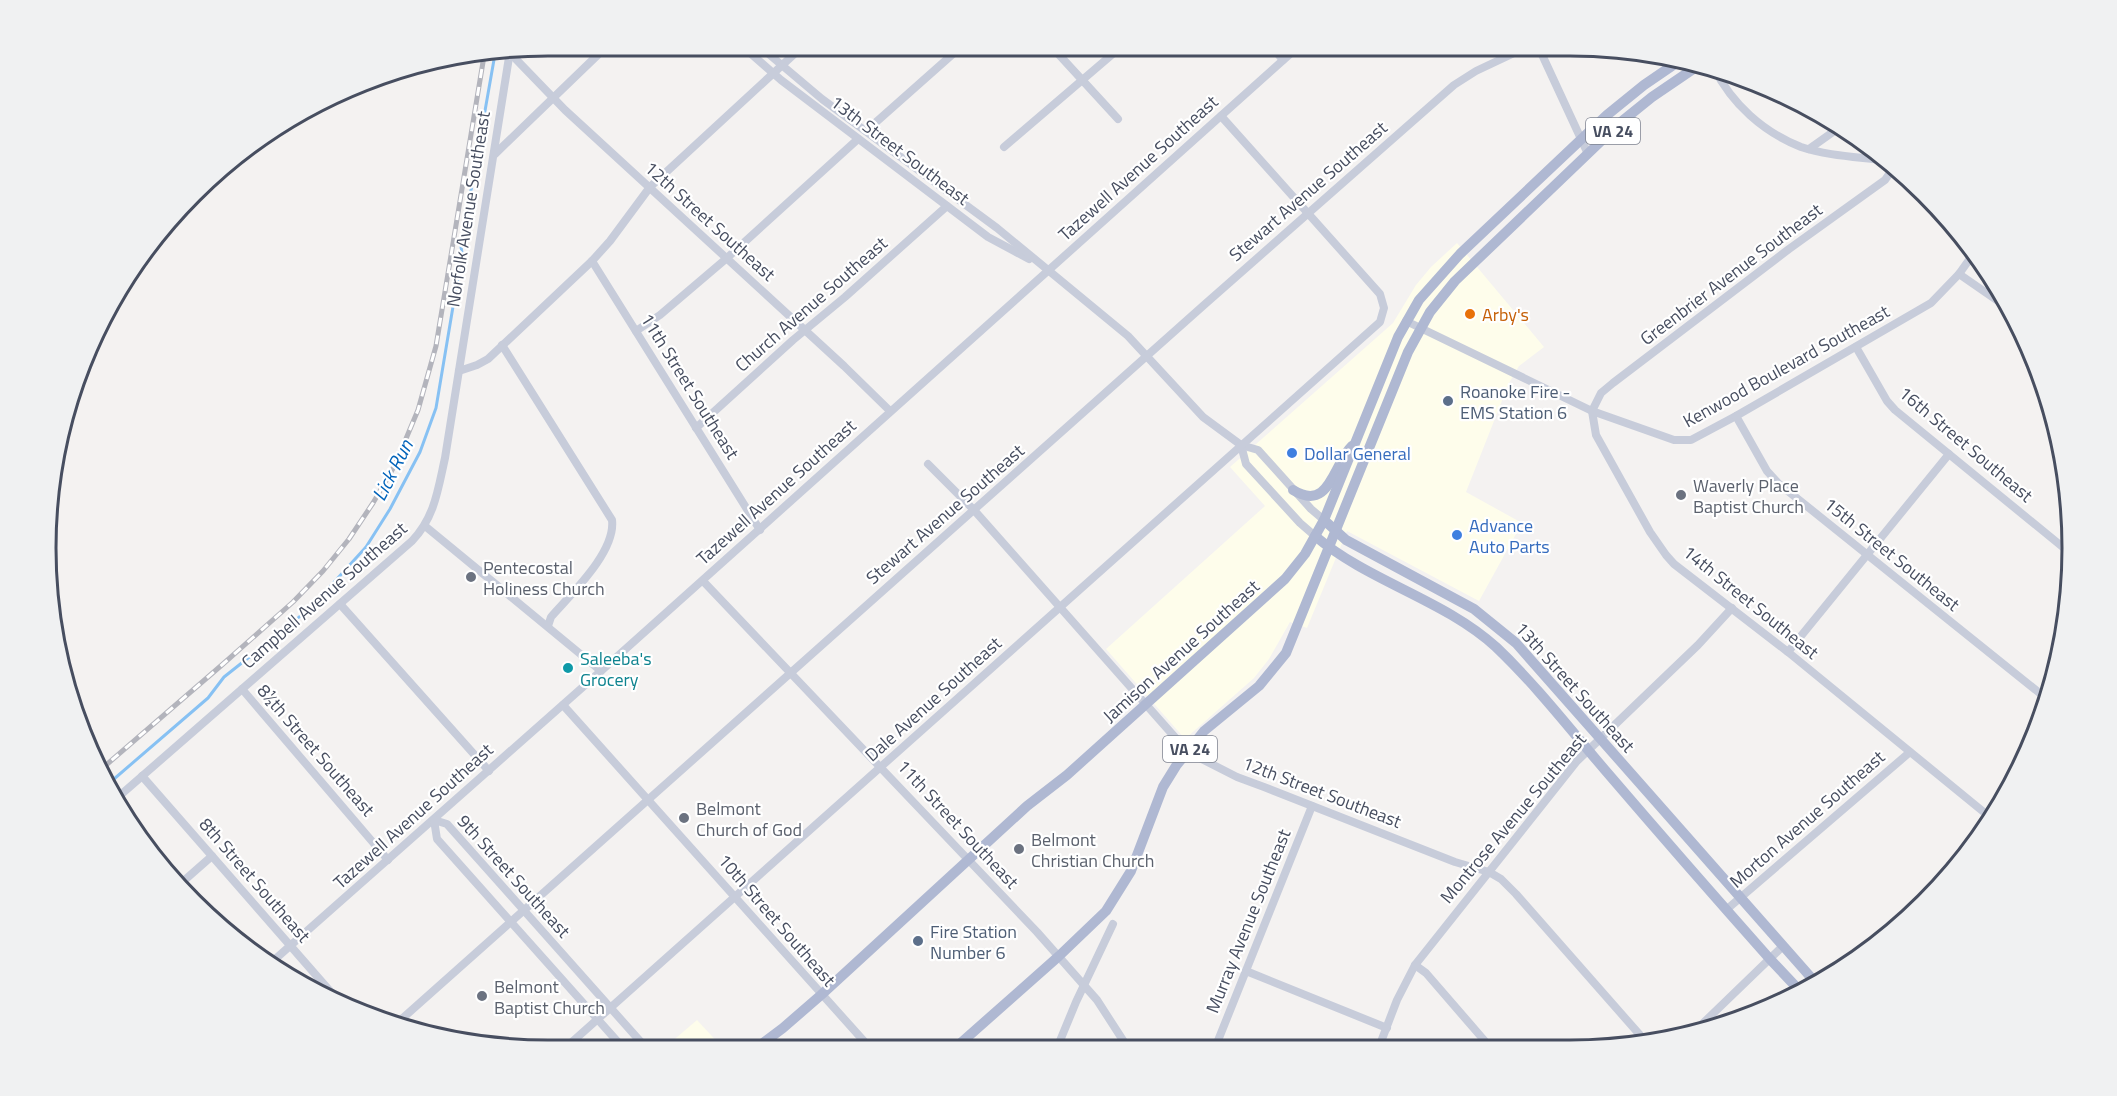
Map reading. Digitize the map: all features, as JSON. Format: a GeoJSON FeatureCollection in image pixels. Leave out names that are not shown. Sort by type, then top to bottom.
{"type":"FeatureCollection","features":[{"type":"Feature","properties":{"kind":"main road","name":"VA 24"},"geometry":{"type":"LineString","coordinates":[[1581,139],[1623,102],[1672,67]]}},
{"type":"Feature","properties":{"kind":"main road","name":"VA 24"},"geometry":{"type":"LineString","coordinates":[[964,1040],[1094,924],[1119,892],[1134,863],[1163,787],[1176,766],[1204,732],[1259,686],[1286,653],[1408,352],[1439,300],[1455,281],[1636,110],[1690,71]]}},
{"type":"Feature","properties":{"kind":"main road","name":"Jamison Avenue Southeast"},"geometry":{"type":"LineString","coordinates":[[767,1040],[820,995],[1027,806],[1067,775],[1285,579],[1305,554],[1324,520],[1406,321],[1432,283],[1581,139]]}},
{"type":"Feature","properties":{"kind":"main road"},"geometry":{"type":"LineString","coordinates":[[1293,490],[1306,496],[1323,492],[1331,482],[1341,458],[1356,441]]}},
{"type":"Feature","properties":{"kind":"main road","name":"13th Street Southeast"},"geometry":{"type":"LineString","coordinates":[[1324,520],[1346,540],[1443,591],[1492,622],[1533,662],[1811,977]]}},
{"type":"Feature","properties":{"kind":"main road","name":"13th Street Southeast"},"geometry":{"type":"LineString","coordinates":[[1315,536],[1330,548],[1474,630],[1496,648],[1795,986]]}},
{"type":"Feature","properties":{"kind":"street"},"geometry":{"type":"LineString","coordinates":[[495,154],[597,56]]}},
{"type":"Feature","properties":{"kind":"street","name":"13th Street Southeast"},"geometry":{"type":"LineString","coordinates":[[753,56],[772,73],[988,237],[1048,270]]}},
{"type":"Feature","properties":{"kind":"street","name":"13th Street Southeast"},"geometry":{"type":"LineString","coordinates":[[770,56],[866,131],[997,228],[1128,336],[1203,417],[1241,445],[1258,450],[1293,490],[1324,520]]}},
{"type":"Feature","properties":{"kind":"street"},"geometry":{"type":"LineString","coordinates":[[459,372],[482,362],[592,261],[610,241],[650,187],[792,56]]}},
{"type":"Feature","properties":{"kind":"street"},"geometry":{"type":"LineString","coordinates":[[866,131],[951,56]]}},
{"type":"Feature","properties":{"kind":"street"},"geometry":{"type":"LineString","coordinates":[[1060,56],[1118,119]]}},
{"type":"Feature","properties":{"kind":"street"},"geometry":{"type":"LineString","coordinates":[[1004,147],[1110,56]]}},
{"type":"Feature","properties":{"kind":"street"},"geometry":{"type":"LineString","coordinates":[[1280,56],[1283,60]]}},
{"type":"Feature","properties":{"kind":"street","name":"Tazewell Avenue Southeast"},"geometry":{"type":"LineString","coordinates":[[276,958],[703,581],[1288,56]]}},
{"type":"Feature","properties":{"kind":"street","name":"Stewart Avenue Southeast"},"geometry":{"type":"LineString","coordinates":[[403,1018],[1454,85],[1476,71],[1508,56]]}},
{"type":"Feature","properties":{"kind":"street"},"geometry":{"type":"LineString","coordinates":[[1543,56],[1588,154]]}},
{"type":"Feature","properties":{"kind":"street","name":"12th Street Southeast"},"geometry":{"type":"LineString","coordinates":[[515,57],[628,169],[805,330],[890,411]]}},
{"type":"Feature","properties":{"kind":"street","name":"Norfolk Avenue Southeast"},"geometry":{"type":"LineString","coordinates":[[459,372],[509,58]]}},
{"type":"Feature","properties":{"kind":"street"},"geometry":{"type":"LineString","coordinates":[[1721,80],[1731,97],[1753,119],[1776,134],[1809,149],[1871,158]]}},
{"type":"Feature","properties":{"kind":"street"},"geometry":{"type":"LineString","coordinates":[[1221,116],[1308,213]]}},
{"type":"Feature","properties":{"kind":"street"},"geometry":{"type":"LineString","coordinates":[[1809,149],[1833,132]]}},
{"type":"Feature","properties":{"kind":"street"},"geometry":{"type":"LineString","coordinates":[[636,331],[660,315],[727,258],[858,139]]}},
{"type":"Feature","properties":{"kind":"street","name":"Greenbrier Avenue Southeast"},"geometry":{"type":"LineString","coordinates":[[1592,411],[1601,393],[1613,383],[1781,255],[1885,180],[1889,174]]}},
{"type":"Feature","properties":{"kind":"street","name":"Church Avenue Southeast"},"geometry":{"type":"LineString","coordinates":[[696,428],[947,206]]}},
{"type":"Feature","properties":{"kind":"street","name":"Dale Avenue Southeast"},"geometry":{"type":"LineString","coordinates":[[573,1040],[1377,326],[1383,316],[1384,308],[1380,294],[1308,213]]}},
{"type":"Feature","properties":{"kind":"street","name":"Kenwood Boulevard Southeast"},"geometry":{"type":"LineString","coordinates":[[1592,411],[1654,434],[1682,441],[1700,437],[1930,303],[1959,274],[1969,260]]}},
{"type":"Feature","properties":{"kind":"street","name":"11th Street Southeast"},"geometry":{"type":"LineString","coordinates":[[592,261],[760,530]]}},
{"type":"Feature","properties":{"kind":"street"},"geometry":{"type":"LineString","coordinates":[[1959,274],[1994,299]]}},
{"type":"Feature","properties":{"kind":"street"},"geometry":{"type":"LineString","coordinates":[[1406,321],[1592,411]]}},
{"type":"Feature","properties":{"kind":"street"},"geometry":{"type":"LineString","coordinates":[[502,345],[612,520],[612,536],[608,546],[551,617],[548,626]]}},
{"type":"Feature","properties":{"kind":"street","name":"16th Street Southeast"},"geometry":{"type":"LineString","coordinates":[[1856,347],[1890,405],[2062,546]]}},
{"type":"Feature","properties":{"kind":"street","name":"Campbell Avenue Southeast"},"geometry":{"type":"LineString","coordinates":[[121,794],[412,541],[425,526],[436,502],[459,372]]}},
{"type":"Feature","properties":{"kind":"street","name":"14th Street Southeast"},"geometry":{"type":"LineString","coordinates":[[1592,411],[1592,423],[1601,447],[1666,555],[1674,564],[1788,652],[1984,812]]}},
{"type":"Feature","properties":{"kind":"street","name":"15th Street Southeast"},"geometry":{"type":"LineString","coordinates":[[1736,416],[1771,475],[2039,693]]}},
{"type":"Feature","properties":{"kind":"street","name":"13th Street Southeast"},"geometry":{"type":"LineString","coordinates":[[1241,445],[1246,464],[1300,523],[1315,536]]}},
{"type":"Feature","properties":{"kind":"street"},"geometry":{"type":"LineString","coordinates":[[1788,652],[1949,454]]}},
{"type":"Feature","properties":{"kind":"street","name":"12th Street Southeast"},"geometry":{"type":"LineString","coordinates":[[928,464],[974,510],[1188,752],[1237,777],[1455,862],[1489,872],[1501,879],[1640,1035]]}},
{"type":"Feature","properties":{"kind":"street"},"geometry":{"type":"LineString","coordinates":[[425,526],[601,671]]}},
{"type":"Feature","properties":{"kind":"street","name":"11th Street Southeast"},"geometry":{"type":"LineString","coordinates":[[703,581],[1059,956],[1084,984],[1122,1040]]}},
{"type":"Feature","properties":{"kind":"street"},"geometry":{"type":"LineString","coordinates":[[340,604],[489,771]]}},
{"type":"Feature","properties":{"kind":"street","name":"Montrose Avenue Southeast"},"geometry":{"type":"LineString","coordinates":[[1382,1040],[1397,1000],[1415,965],[1489,872],[1588,750],[1698,645],[1732,608]]}},
{"type":"Feature","properties":{"kind":"street","name":"8½th Street Southeast"},"geometry":{"type":"LineString","coordinates":[[242,689],[388,860]]}},
{"type":"Feature","properties":{"kind":"street","name":"10th Street Southeast"},"geometry":{"type":"LineString","coordinates":[[563,705],[862,1040]]}},
{"type":"Feature","properties":{"kind":"street","name":"Morton Avenue Southeast"},"geometry":{"type":"LineString","coordinates":[[1726,910],[1910,752]]}},
{"type":"Feature","properties":{"kind":"street","name":"8th Street Southeast"},"geometry":{"type":"LineString","coordinates":[[142,776],[328,989]]}},
{"type":"Feature","properties":{"kind":"street","name":"Murray Avenue Southeast"},"geometry":{"type":"LineString","coordinates":[[1218,1040],[1312,806]]}},
{"type":"Feature","properties":{"kind":"street","name":"9th Street Southeast"},"geometry":{"type":"LineString","coordinates":[[616,1040],[437,838],[434,820],[447,824],[639,1040]]}},
{"type":"Feature","properties":{"kind":"street"},"geometry":{"type":"LineString","coordinates":[[185,880],[212,856]]}},
{"type":"Feature","properties":{"kind":"street"},"geometry":{"type":"LineString","coordinates":[[1060,1040],[1113,924]]}},
{"type":"Feature","properties":{"kind":"street"},"geometry":{"type":"LineString","coordinates":[[1705,1021],[1782,947]]}},
{"type":"Feature","properties":{"kind":"street"},"geometry":{"type":"LineString","coordinates":[[1415,965],[1434,981],[1484,1040]]}},
{"type":"Feature","properties":{"kind":"street"},"geometry":{"type":"LineString","coordinates":[[1246,971],[1387,1028]]}},
{"type":"Feature","properties":{"kind":"shaded area"},"geometry":{"type":"Polygon","coordinates":[[[1457,243],[1544,347],[1519,366],[1509,383],[1466,492],[1522,523],[1479,601],[1347,531],[1307,628],[1290,622],[1269,659],[1254,678],[1185,739],[1106,649],[1265,506],[1230,467],[1393,323],[1416,285],[1431,267],[1457,243]]]}},
{"type":"Feature","properties":{"kind":"shaded area"},"geometry":{"type":"Polygon","coordinates":[[[697,1020],[716,1040],[674,1040],[697,1020]]]}},
{"type":"Feature","properties":{"kind":"waterway","name":"Lick Run"},"geometry":{"type":"LineString","coordinates":[[113,780],[208,698],[224,677],[261,651],[317,601],[366,547],[390,509],[420,452],[436,408],[494,59]]}},
{"type":"Feature","properties":{"kind":"railway"},"geometry":{"type":"LineString","coordinates":[[106,765],[293,602],[323,571],[349,539],[395,465],[418,410],[436,346],[483,60]]}},
{"type":"Feature","properties":{"kind":"place","name":"Arby's"},"geometry":{"type":"Point","coordinates":[1470,314]}},
{"type":"Feature","properties":{"kind":"place","name":"Roanoke Fire - EMS Station 6"},"geometry":{"type":"Point","coordinates":[1448,401]}},
{"type":"Feature","properties":{"kind":"place","name":"Dollar General"},"geometry":{"type":"Point","coordinates":[1292,453]}},
{"type":"Feature","properties":{"kind":"place","name":"Waverly Place Baptist Church"},"geometry":{"type":"Point","coordinates":[1681,495]}},
{"type":"Feature","properties":{"kind":"place","name":"Advance Auto Parts"},"geometry":{"type":"Point","coordinates":[1457,535]}},
{"type":"Feature","properties":{"kind":"place","name":"Pentecostal Holiness Church"},"geometry":{"type":"Point","coordinates":[471,577]}},
{"type":"Feature","properties":{"kind":"place","name":"Saleeba's Grocery"},"geometry":{"type":"Point","coordinates":[568,668]}},
{"type":"Feature","properties":{"kind":"place","name":"Belmont Church of God"},"geometry":{"type":"Point","coordinates":[684,818]}},
{"type":"Feature","properties":{"kind":"place","name":"Belmont Christian Church"},"geometry":{"type":"Point","coordinates":[1019,849]}},
{"type":"Feature","properties":{"kind":"place","name":"Fire Station Number 6"},"geometry":{"type":"Point","coordinates":[918,941]}},
{"type":"Feature","properties":{"kind":"place","name":"Belmont Baptist Church"},"geometry":{"type":"Point","coordinates":[482,996]}}]}
